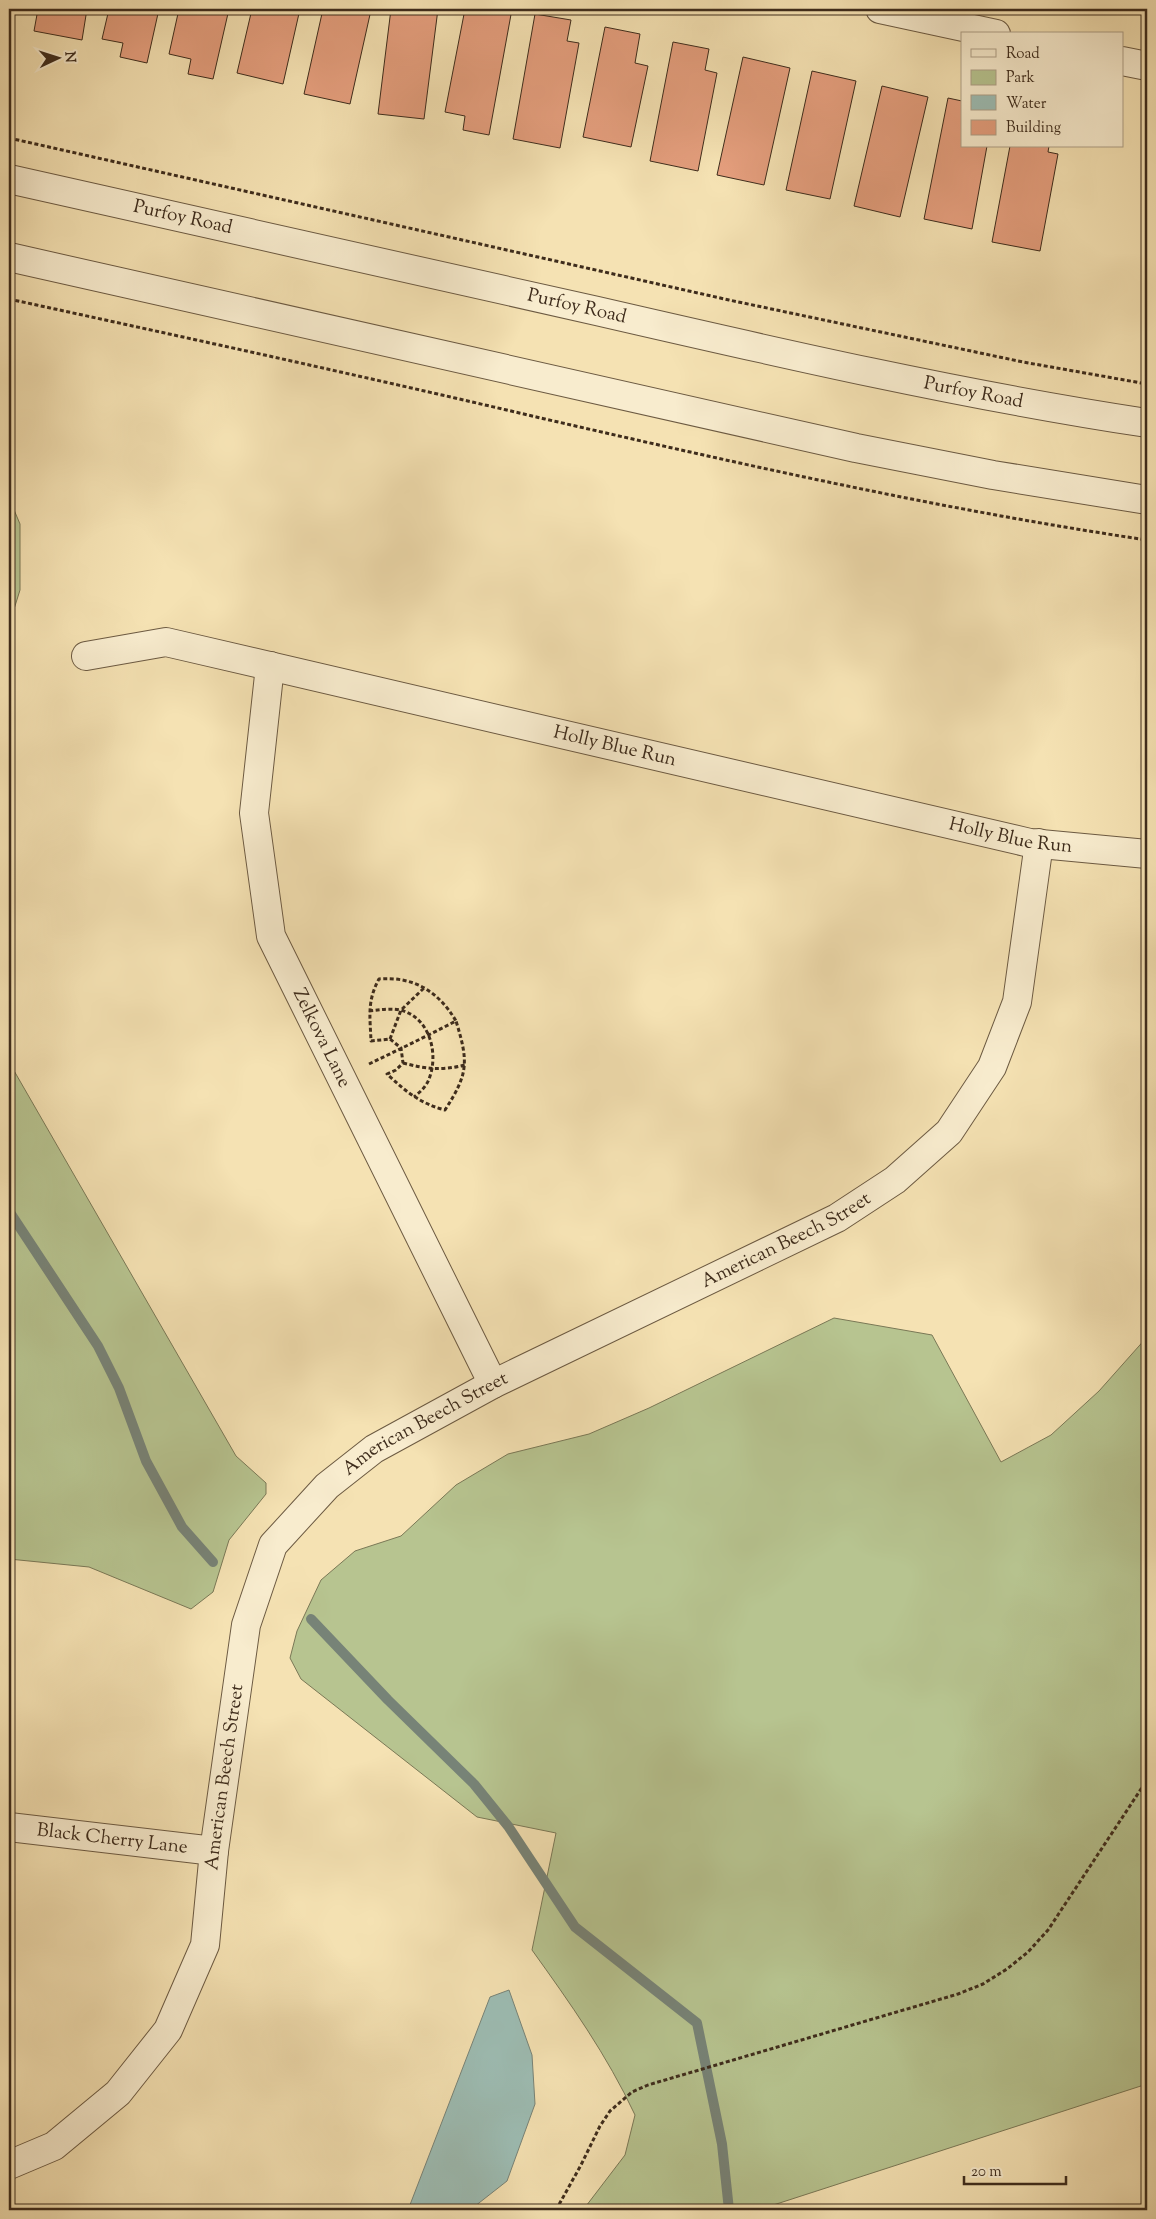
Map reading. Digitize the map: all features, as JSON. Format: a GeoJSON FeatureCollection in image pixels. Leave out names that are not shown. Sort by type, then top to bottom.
{"type":"FeatureCollection","features":[{"type":"Feature","properties":{"kind":"street"},"geometry":{"type":"LineString","coordinates":[[880,9],[987,32]]}},
{"type":"Feature","properties":{"kind":"street"},"geometry":{"type":"LineString","coordinates":[[1124,61],[1147,66]]}},
{"type":"Feature","properties":{"kind":"street","name":"Purfoy Road"},"geometry":{"type":"LineString","coordinates":[[9,179],[132,205],[788,355],[962,390],[1147,423]]}},
{"type":"Feature","properties":{"kind":"street"},"geometry":{"type":"LineString","coordinates":[[9,257],[848,446],[993,475],[1147,500]]}},
{"type":"Feature","properties":{"kind":"street","name":"Holly Blue Run"},"geometry":{"type":"LineString","coordinates":[[86,656],[166,642],[1040,843],[1147,854]]}},
{"type":"Feature","properties":{"kind":"street","name":"Zelkova Lane"},"geometry":{"type":"LineString","coordinates":[[270,666],[254,813],[271,936],[493,1384]]}},
{"type":"Feature","properties":{"kind":"street","name":"American Beech Street"},"geometry":{"type":"LineString","coordinates":[[9,2165],[54,2146],[118,2093],[168,2030],[205,1945],[214,1851],[246,1625],[273,1545],[327,1486],[374,1450],[493,1384],[837,1218],[896,1180],[950,1132],[992,1066],[1017,1002],[1040,843]]}},
{"type":"Feature","properties":{"kind":"street","name":"Black Cherry Lane"},"geometry":{"type":"LineString","coordinates":[[9,1827],[214,1851]]}},
{"type":"Feature","properties":{"kind":"path"},"geometry":{"type":"LineString","coordinates":[[9,138],[748,304],[1023,362],[1147,384]]}},
{"type":"Feature","properties":{"kind":"path"},"geometry":{"type":"LineString","coordinates":[[9,299],[792,475],[1035,522],[1147,540]]}},
{"type":"Feature","properties":{"kind":"path"},"geometry":{"type":"LineString","coordinates":[[379,978],[408,980],[424,988],[441,999],[456,1021],[462,1041],[465,1065],[464,1077],[445,1110],[429,1106],[414,1097],[387,1074],[396,1070],[403,1063],[401,1048],[390,1039],[371,1041],[369,1011],[371,994],[379,978]]}},
{"type":"Feature","properties":{"kind":"path"},"geometry":{"type":"LineString","coordinates":[[390,1039],[401,1010],[424,988]]}},
{"type":"Feature","properties":{"kind":"path"},"geometry":{"type":"LineString","coordinates":[[369,1011],[401,1010],[413,1016],[422,1024],[429,1035],[433,1048],[431,1070],[428,1080],[414,1097]]}},
{"type":"Feature","properties":{"kind":"path"},"geometry":{"type":"LineString","coordinates":[[368,1065],[456,1021]]}},
{"type":"Feature","properties":{"kind":"path"},"geometry":{"type":"LineString","coordinates":[[403,1063],[431,1070],[446,1070],[465,1065]]}},
{"type":"Feature","properties":{"kind":"path"},"geometry":{"type":"LineString","coordinates":[[556,2210],[600,2126],[610,2112],[632,2092],[648,2085],[958,1994],[983,1984],[1008,1969],[1028,1952],[1048,1930],[1147,1780]]}},
{"type":"Feature","properties":{"kind":"green space"},"geometry":{"type":"Polygon","coordinates":[[[9,498],[20,524],[20,590],[9,625],[9,498]]]}},
{"type":"Feature","properties":{"kind":"green space"},"geometry":{"type":"Polygon","coordinates":[[[9,1062],[236,1456],[266,1483],[266,1494],[229,1540],[213,1592],[191,1609],[89,1567],[9,1559],[9,1062]]]}},
{"type":"Feature","properties":{"kind":"green space"},"geometry":{"type":"Polygon","coordinates":[[[834,1318],[932,1335],[1001,1462],[1051,1435],[1099,1391],[1147,1337],[1147,2084],[758,2210],[583,2210],[625,2155],[635,2115],[600,2050],[532,1950],[556,1833],[477,1817],[301,1679],[290,1658],[297,1631],[321,1580],[355,1551],[401,1536],[456,1485],[508,1454],[589,1434],[649,1408],[834,1318]]]}},
{"type":"Feature","properties":{"kind":"water"},"geometry":{"type":"Polygon","coordinates":[[[509,1990],[532,2055],[535,2104],[507,2181],[470,2210],[408,2210],[490,1997],[509,1990]]]}},
{"type":"Feature","properties":{"kind":"building"},"geometry":{"type":"Polygon","coordinates":[[[9,9],[15,9],[12,26],[9,25],[9,9]]]}},
{"type":"Feature","properties":{"kind":"building"},"geometry":{"type":"Polygon","coordinates":[[[38,9],[87,9],[82,40],[34,31],[38,9]]]}},
{"type":"Feature","properties":{"kind":"building"},"geometry":{"type":"Polygon","coordinates":[[[109,9],[159,9],[147,63],[120,57],[123,43],[102,39],[109,9]]]}},
{"type":"Feature","properties":{"kind":"building"},"geometry":{"type":"Polygon","coordinates":[[[179,9],[229,9],[213,79],[188,74],[191,59],[169,54],[179,9]]]}},
{"type":"Feature","properties":{"kind":"building"},"geometry":{"type":"Polygon","coordinates":[[[252,9],[300,9],[283,84],[237,73],[252,9]]]}},
{"type":"Feature","properties":{"kind":"building"},"geometry":{"type":"Polygon","coordinates":[[[323,9],[371,10],[350,104],[304,94],[323,9]]]}},
{"type":"Feature","properties":{"kind":"building"},"geometry":{"type":"Polygon","coordinates":[[[391,9],[438,9],[424,119],[378,114],[391,9]]]}},
{"type":"Feature","properties":{"kind":"building"},"geometry":{"type":"Polygon","coordinates":[[[465,9],[512,9],[489,135],[463,130],[465,116],[445,112],[465,9]]]}},
{"type":"Feature","properties":{"kind":"building"},"geometry":{"type":"Polygon","coordinates":[[[535,14],[571,20],[567,41],[579,43],[560,148],[513,139],[535,14]]]}},
{"type":"Feature","properties":{"kind":"building"},"geometry":{"type":"Polygon","coordinates":[[[605,27],[640,34],[635,63],[648,66],[631,147],[583,137],[605,27]]]}},
{"type":"Feature","properties":{"kind":"building"},"geometry":{"type":"Polygon","coordinates":[[[673,42],[709,49],[705,70],[717,73],[698,171],[650,161],[673,42]]]}},
{"type":"Feature","properties":{"kind":"building"},"geometry":{"type":"Polygon","coordinates":[[[743,57],[790,68],[764,185],[717,175],[743,57]]]}},
{"type":"Feature","properties":{"kind":"building"},"geometry":{"type":"Polygon","coordinates":[[[812,71],[856,81],[830,199],[786,190],[812,71]]]}},
{"type":"Feature","properties":{"kind":"building"},"geometry":{"type":"Polygon","coordinates":[[[882,86],[928,97],[900,217],[854,206],[882,86]]]}},
{"type":"Feature","properties":{"kind":"building"},"geometry":{"type":"Polygon","coordinates":[[[948,98],[961,101],[961,148],[987,148],[972,229],[924,219],[948,98]]]}},
{"type":"Feature","properties":{"kind":"building"},"geometry":{"type":"Polygon","coordinates":[[[1010,148],[1049,148],[1048,152],[1058,154],[1040,251],[992,242],[1010,148]]]}},
{"type":"Feature","properties":{"kind":"waterway"},"geometry":{"type":"LineString","coordinates":[[9,1211],[98,1346],[119,1388],[146,1461],[182,1527],[213,1562]]}},
{"type":"Feature","properties":{"kind":"waterway"},"geometry":{"type":"LineString","coordinates":[[311,1619],[388,1700],[474,1784],[508,1826],[575,1927],[697,2023],[722,2144],[729,2210]]}}]}
